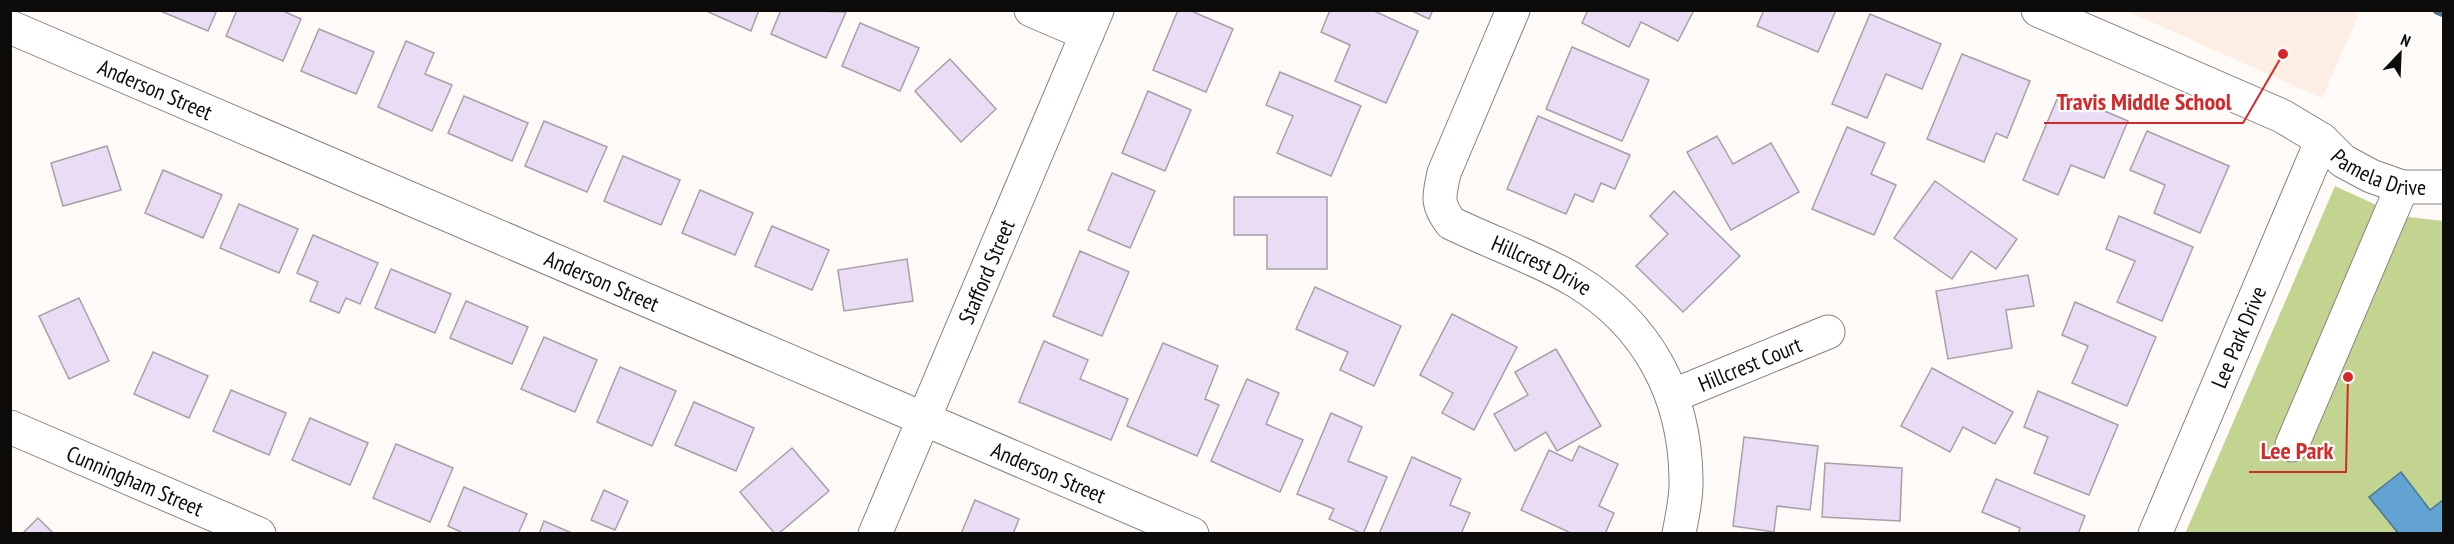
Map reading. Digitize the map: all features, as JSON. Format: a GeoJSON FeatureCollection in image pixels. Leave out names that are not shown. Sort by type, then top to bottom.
{"type":"FeatureCollection","features":[{"type":"Feature","properties":{"kind":"street"},"geometry":{"type":"LineString","coordinates":[[1031,10],[1092,22]]}},
{"type":"Feature","properties":{"kind":"street","name":"Hillcrest Drive"},"geometry":{"type":"LineString","coordinates":[[1513,10],[1444,173],[1439,196],[1440,209],[1451,223],[1576,281],[1634,328],[1662,370],[1683,436],[1686,481],[1679,534]]}},
{"type":"Feature","properties":{"kind":"street","name":"Pamela Drive"},"geometry":{"type":"LineString","coordinates":[[2038,10],[2282,116],[2322,140],[2343,161],[2372,176],[2402,187],[2444,188]]}},
{"type":"Feature","properties":{"kind":"street","name":"Stafford Street"},"geometry":{"type":"LineString","coordinates":[[875,534],[1092,22]]}},
{"type":"Feature","properties":{"kind":"street","name":"Anderson Street"},"geometry":{"type":"LineString","coordinates":[[10,27],[924,417],[1192,534]]}},
{"type":"Feature","properties":{"kind":"street","name":"Lee Park Drive"},"geometry":{"type":"LineString","coordinates":[[2155,534],[2322,140]]}},
{"type":"Feature","properties":{"kind":"street"},"geometry":{"type":"LineString","coordinates":[[2292,445],[2402,187]]}},
{"type":"Feature","properties":{"kind":"street","name":"Hillcrest Court"},"geometry":{"type":"LineString","coordinates":[[1672,396],[1828,332]]}},
{"type":"Feature","properties":{"kind":"street","name":"Cunningham Street"},"geometry":{"type":"LineString","coordinates":[[10,428],[259,534]]}},
{"type":"Feature","properties":{"kind":"shaded area"},"geometry":{"type":"Polygon","coordinates":[[[2127,11],[2360,11],[2322,98],[2127,11]]]}},
{"type":"Feature","properties":{"kind":"green space"},"geometry":{"type":"Polygon","coordinates":[[[2335,186],[2400,216],[2443,221],[2443,533],[2185,534],[2335,186]]]}},
{"type":"Feature","properties":{"kind":"water"},"geometry":{"type":"Polygon","coordinates":[[[2401,472],[2430,510],[2443,500],[2443,533],[2398,533],[2369,497],[2401,472]]]}},
{"type":"Feature","properties":{"kind":"building"},"geometry":{"type":"Polygon","coordinates":[[[158,10],[217,10],[208,31],[158,10]]]}},
{"type":"Feature","properties":{"kind":"building"},"geometry":{"type":"Polygon","coordinates":[[[237,10],[281,10],[301,19],[283,61],[226,36],[237,10]]]}},
{"type":"Feature","properties":{"kind":"building"},"geometry":{"type":"Polygon","coordinates":[[[704,10],[759,10],[751,31],[704,10]]]}},
{"type":"Feature","properties":{"kind":"building"},"geometry":{"type":"Polygon","coordinates":[[[781,10],[846,12],[826,58],[771,34],[781,10]]]}},
{"type":"Feature","properties":{"kind":"building"},"geometry":{"type":"Polygon","coordinates":[[[1178,10],[1189,10],[1233,29],[1206,92],[1153,70],[1178,10]]]}},
{"type":"Feature","properties":{"kind":"building"},"geometry":{"type":"Polygon","coordinates":[[[1330,10],[1372,10],[1418,31],[1386,103],[1335,81],[1350,45],[1321,32],[1330,10]]]}},
{"type":"Feature","properties":{"kind":"building"},"geometry":{"type":"Polygon","coordinates":[[[1410,10],[1433,10],[1429,19],[1410,10]]]}},
{"type":"Feature","properties":{"kind":"building"},"geometry":{"type":"Polygon","coordinates":[[[1588,10],[1694,10],[1678,41],[1641,22],[1629,47],[1582,23],[1588,10]]]}},
{"type":"Feature","properties":{"kind":"building"},"geometry":{"type":"Polygon","coordinates":[[[1764,10],[1836,10],[1818,52],[1757,26],[1764,10]]]}},
{"type":"Feature","properties":{"kind":"building"},"geometry":{"type":"Polygon","coordinates":[[[1870,14],[1941,44],[1922,89],[1886,74],[1867,118],[1832,104],[1870,14]]]}},
{"type":"Feature","properties":{"kind":"building"},"geometry":{"type":"Polygon","coordinates":[[[860,23],[919,48],[900,91],[842,66],[860,23]]]}},
{"type":"Feature","properties":{"kind":"building"},"geometry":{"type":"Polygon","coordinates":[[[319,29],[374,52],[356,94],[301,71],[319,29]]]}},
{"type":"Feature","properties":{"kind":"building"},"geometry":{"type":"Polygon","coordinates":[[[406,41],[434,53],[425,74],[452,85],[432,131],[378,107],[406,41]]]}},
{"type":"Feature","properties":{"kind":"building"},"geometry":{"type":"Polygon","coordinates":[[[1572,47],[1649,80],[1622,141],[1546,109],[1572,47]]]}},
{"type":"Feature","properties":{"kind":"building"},"geometry":{"type":"Polygon","coordinates":[[[1962,54],[2030,81],[2007,138],[1996,133],[1984,162],[1927,139],[1962,54]]]}},
{"type":"Feature","properties":{"kind":"building"},"geometry":{"type":"Polygon","coordinates":[[[950,59],[996,109],[961,142],[915,91],[950,59]]]}},
{"type":"Feature","properties":{"kind":"building"},"geometry":{"type":"Polygon","coordinates":[[[1280,72],[1361,106],[1331,176],[1277,153],[1293,116],[1266,105],[1280,72]]]}},
{"type":"Feature","properties":{"kind":"building"},"geometry":{"type":"Polygon","coordinates":[[[1148,91],[1191,110],[1165,171],[1122,153],[1148,91]]]}},
{"type":"Feature","properties":{"kind":"building"},"geometry":{"type":"Polygon","coordinates":[[[2060,92],[2128,121],[2104,178],[2071,165],[2058,195],[2023,180],[2060,92]]]}},
{"type":"Feature","properties":{"kind":"building"},"geometry":{"type":"Polygon","coordinates":[[[464,96],[528,123],[512,161],[448,133],[464,96]]]}},
{"type":"Feature","properties":{"kind":"building"},"geometry":{"type":"Polygon","coordinates":[[[1538,116],[1630,155],[1615,189],[1601,183],[1593,202],[1575,194],[1566,214],[1507,189],[1538,116]]]}},
{"type":"Feature","properties":{"kind":"building"},"geometry":{"type":"Polygon","coordinates":[[[544,121],[607,147],[587,192],[525,166],[544,121]]]}},
{"type":"Feature","properties":{"kind":"building"},"geometry":{"type":"Polygon","coordinates":[[[1847,127],[1885,143],[1871,174],[1896,185],[1874,235],[1812,209],[1847,127]]]}},
{"type":"Feature","properties":{"kind":"building"},"geometry":{"type":"Polygon","coordinates":[[[2147,131],[2229,166],[2200,233],[2154,213],[2165,185],[2130,170],[2147,131]]]}},
{"type":"Feature","properties":{"kind":"building"},"geometry":{"type":"Polygon","coordinates":[[[1717,136],[1733,164],[1771,143],[1799,192],[1731,230],[1687,152],[1717,136]]]}},
{"type":"Feature","properties":{"kind":"building"},"geometry":{"type":"Polygon","coordinates":[[[107,146],[121,190],[63,206],[51,163],[107,146]]]}},
{"type":"Feature","properties":{"kind":"building"},"geometry":{"type":"Polygon","coordinates":[[[623,156],[680,180],[661,225],[604,201],[623,156]]]}},
{"type":"Feature","properties":{"kind":"building"},"geometry":{"type":"Polygon","coordinates":[[[163,170],[222,195],[203,238],[145,213],[163,170]]]}},
{"type":"Feature","properties":{"kind":"building"},"geometry":{"type":"Polygon","coordinates":[[[1112,173],[1155,191],[1130,248],[1088,230],[1112,173]]]}},
{"type":"Feature","properties":{"kind":"building"},"geometry":{"type":"Polygon","coordinates":[[[1935,181],[2017,239],[1996,269],[1971,251],[1952,279],[1894,238],[1935,181]]]}},
{"type":"Feature","properties":{"kind":"building"},"geometry":{"type":"Polygon","coordinates":[[[700,190],[753,213],[735,255],[682,233],[700,190]]]}},
{"type":"Feature","properties":{"kind":"building"},"geometry":{"type":"Polygon","coordinates":[[[1674,191],[1740,256],[1683,312],[1636,266],[1668,234],[1650,216],[1674,191]]]}},
{"type":"Feature","properties":{"kind":"building"},"geometry":{"type":"Polygon","coordinates":[[[1234,197],[1327,197],[1327,269],[1267,269],[1267,235],[1234,235],[1234,197]]]}},
{"type":"Feature","properties":{"kind":"building"},"geometry":{"type":"Polygon","coordinates":[[[239,204],[298,229],[279,273],[220,248],[239,204]]]}},
{"type":"Feature","properties":{"kind":"building"},"geometry":{"type":"Polygon","coordinates":[[[2119,216],[2193,247],[2162,321],[2117,302],[2135,261],[2106,249],[2119,216]]]}},
{"type":"Feature","properties":{"kind":"building"},"geometry":{"type":"Polygon","coordinates":[[[772,226],[829,250],[812,290],[755,266],[772,226]]]}},
{"type":"Feature","properties":{"kind":"building"},"geometry":{"type":"Polygon","coordinates":[[[313,235],[378,263],[360,304],[346,298],[339,313],[310,301],[318,282],[297,273],[313,235]]]}},
{"type":"Feature","properties":{"kind":"building"},"geometry":{"type":"Polygon","coordinates":[[[1080,251],[1129,272],[1102,336],[1053,316],[1080,251]]]}},
{"type":"Feature","properties":{"kind":"building"},"geometry":{"type":"Polygon","coordinates":[[[907,259],[913,301],[844,311],[838,270],[907,259]]]}},
{"type":"Feature","properties":{"kind":"building"},"geometry":{"type":"Polygon","coordinates":[[[391,269],[451,294],[435,333],[375,308],[391,269]]]}},
{"type":"Feature","properties":{"kind":"building"},"geometry":{"type":"Polygon","coordinates":[[[2028,275],[2034,306],[2006,310],[2012,348],[1948,359],[1936,291],[2028,275]]]}},
{"type":"Feature","properties":{"kind":"building"},"geometry":{"type":"Polygon","coordinates":[[[1315,287],[1401,326],[1374,386],[1340,370],[1348,352],[1296,329],[1315,287]]]}},
{"type":"Feature","properties":{"kind":"building"},"geometry":{"type":"Polygon","coordinates":[[[79,298],[109,361],[69,379],[39,316],[79,298]]]}},
{"type":"Feature","properties":{"kind":"building"},"geometry":{"type":"Polygon","coordinates":[[[466,301],[528,327],[512,364],[450,338],[466,301]]]}},
{"type":"Feature","properties":{"kind":"building"},"geometry":{"type":"Polygon","coordinates":[[[2075,302],[2156,337],[2127,406],[2072,383],[2088,346],[2062,335],[2075,302]]]}},
{"type":"Feature","properties":{"kind":"building"},"geometry":{"type":"Polygon","coordinates":[[[1452,314],[1517,347],[1474,430],[1442,413],[1453,393],[1420,375],[1452,314]]]}},
{"type":"Feature","properties":{"kind":"building"},"geometry":{"type":"Polygon","coordinates":[[[544,337],[597,360],[575,412],[521,389],[544,337]]]}},
{"type":"Feature","properties":{"kind":"building"},"geometry":{"type":"Polygon","coordinates":[[[1044,341],[1088,360],[1080,379],[1128,399],[1111,440],[1019,402],[1044,341]]]}},
{"type":"Feature","properties":{"kind":"building"},"geometry":{"type":"Polygon","coordinates":[[[1163,343],[1218,366],[1205,399],[1219,405],[1197,456],[1127,426],[1163,343]]]}},
{"type":"Feature","properties":{"kind":"building"},"geometry":{"type":"Polygon","coordinates":[[[1556,349],[1601,426],[1557,451],[1546,432],[1515,451],[1494,414],[1528,395],[1515,372],[1556,349]]]}},
{"type":"Feature","properties":{"kind":"building"},"geometry":{"type":"Polygon","coordinates":[[[153,352],[208,376],[189,418],[134,394],[153,352]]]}},
{"type":"Feature","properties":{"kind":"building"},"geometry":{"type":"Polygon","coordinates":[[[620,367],[676,391],[652,446],[597,422],[620,367]]]}},
{"type":"Feature","properties":{"kind":"building"},"geometry":{"type":"Polygon","coordinates":[[[1932,368],[2013,412],[1995,444],[1963,427],[1950,452],[1901,426],[1932,368]]]}},
{"type":"Feature","properties":{"kind":"building"},"geometry":{"type":"Polygon","coordinates":[[[1247,379],[1279,393],[1266,424],[1303,440],[1280,492],[1211,461],[1247,379]]]}},
{"type":"Feature","properties":{"kind":"building"},"geometry":{"type":"Polygon","coordinates":[[[231,390],[286,413],[269,455],[213,431],[231,390]]]}},
{"type":"Feature","properties":{"kind":"building"},"geometry":{"type":"Polygon","coordinates":[[[2038,391],[2118,425],[2089,495],[2034,473],[2048,437],[2024,427],[2038,391]]]}},
{"type":"Feature","properties":{"kind":"building"},"geometry":{"type":"Polygon","coordinates":[[[694,402],[754,428],[736,471],[675,445],[694,402]]]}},
{"type":"Feature","properties":{"kind":"building"},"geometry":{"type":"Polygon","coordinates":[[[1331,413],[1362,427],[1348,461],[1387,477],[1363,534],[1329,519],[1334,509],[1297,494],[1331,413]]]}},
{"type":"Feature","properties":{"kind":"building"},"geometry":{"type":"Polygon","coordinates":[[[310,418],[368,443],[350,485],[292,460],[310,418]]]}},
{"type":"Feature","properties":{"kind":"building"},"geometry":{"type":"Polygon","coordinates":[[[1744,437],[1818,446],[1810,510],[1777,506],[1774,532],[1733,526],[1744,437]]]}},
{"type":"Feature","properties":{"kind":"building"},"geometry":{"type":"Polygon","coordinates":[[[396,444],[453,468],[430,522],[373,498],[396,444]]]}},
{"type":"Feature","properties":{"kind":"building"},"geometry":{"type":"Polygon","coordinates":[[[1579,446],[1618,464],[1599,506],[1614,513],[1605,534],[1573,534],[1521,510],[1549,450],[1572,461],[1579,446]]]}},
{"type":"Feature","properties":{"kind":"building"},"geometry":{"type":"Polygon","coordinates":[[[792,448],[829,491],[778,534],[775,534],[740,492],[792,448]]]}},
{"type":"Feature","properties":{"kind":"building"},"geometry":{"type":"Polygon","coordinates":[[[1412,457],[1461,479],[1450,505],[1470,513],[1461,534],[1379,534],[1412,457]]]}},
{"type":"Feature","properties":{"kind":"building"},"geometry":{"type":"Polygon","coordinates":[[[1825,463],[1902,468],[1900,521],[1822,517],[1825,463]]]}},
{"type":"Feature","properties":{"kind":"building"},"geometry":{"type":"Polygon","coordinates":[[[1996,479],[2085,516],[2078,534],[2018,534],[2020,528],[1982,512],[1996,479]]]}},
{"type":"Feature","properties":{"kind":"building"},"geometry":{"type":"Polygon","coordinates":[[[464,487],[527,514],[518,534],[465,534],[448,526],[464,487]]]}},
{"type":"Feature","properties":{"kind":"building"},"geometry":{"type":"Polygon","coordinates":[[[604,490],[628,501],[615,530],[591,520],[604,490]]]}},
{"type":"Feature","properties":{"kind":"building"},"geometry":{"type":"Polygon","coordinates":[[[975,500],[1019,519],[1013,534],[961,534],[975,500]]]}},
{"type":"Feature","properties":{"kind":"building"},"geometry":{"type":"Polygon","coordinates":[[[38,518],[54,534],[22,534],[38,518]]]}},
{"type":"Feature","properties":{"kind":"building"},"geometry":{"type":"Polygon","coordinates":[[[544,521],[574,534],[539,534],[544,521]]]}},
{"type":"Feature","properties":{"kind":"waterway"},"geometry":{"type":"LineString","coordinates":[[2437,10],[2444,13]]}},
{"type":"Feature","properties":{"kind":"place","name":"Travis Middle School"},"geometry":{"type":"Point","coordinates":[2283,54]}},
{"type":"Feature","properties":{"kind":"place","name":"Lee Park"},"geometry":{"type":"Point","coordinates":[2348,377]}}]}
